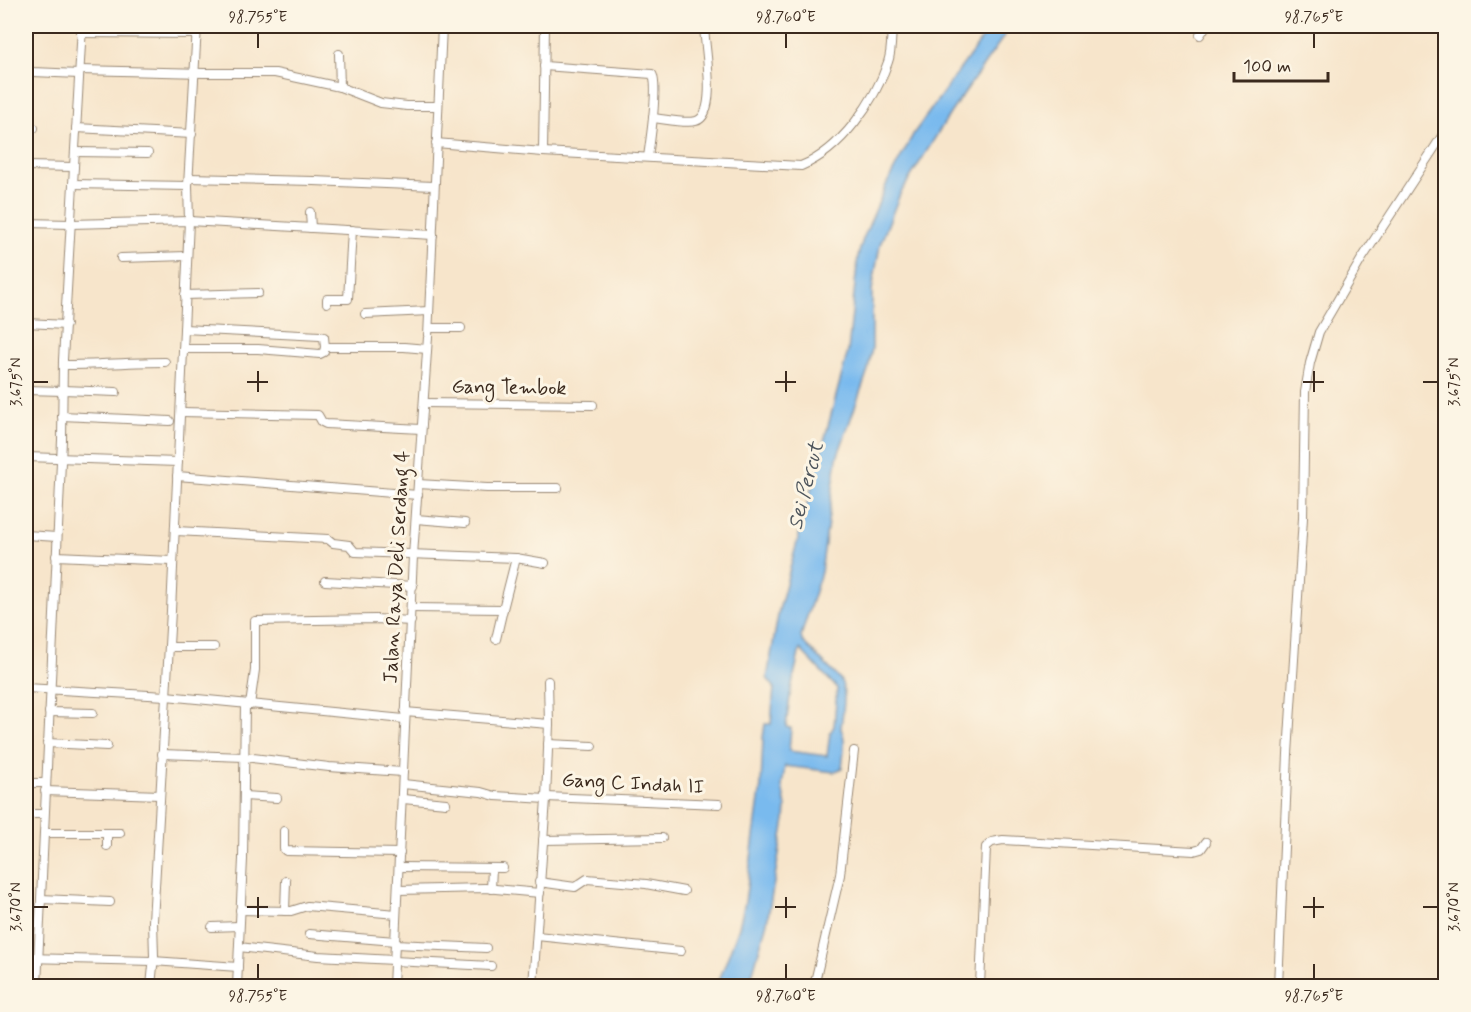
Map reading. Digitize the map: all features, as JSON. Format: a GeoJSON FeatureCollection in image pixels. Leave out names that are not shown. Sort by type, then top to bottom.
{"type":"FeatureCollection","features":[{"type":"Feature","properties":{"kind":"street","name":"Jalan Raya Deli Serdang 4"},"geometry":{"type":"LineString","coordinates":[[393,987],[404,715],[429,328],[435,145],[442,26]]}},
{"type":"Feature","properties":{"kind":"street"},"geometry":{"type":"LineString","coordinates":[[543,152],[545,26]]}},
{"type":"Feature","properties":{"kind":"street"},"geometry":{"type":"LineString","coordinates":[[653,118],[695,121],[702,117],[710,83],[704,26]]}},
{"type":"Feature","properties":{"kind":"street"},"geometry":{"type":"LineString","coordinates":[[435,145],[804,165],[839,139],[864,111],[889,61],[892,26]]}},
{"type":"Feature","properties":{"kind":"street"},"geometry":{"type":"LineString","coordinates":[[1200,35],[1206,26]]}},
{"type":"Feature","properties":{"kind":"street"},"geometry":{"type":"LineString","coordinates":[[37,987],[63,365],[81,29],[197,30],[188,182],[189,222],[176,531],[172,561],[151,987]]}},
{"type":"Feature","properties":{"kind":"street"},"geometry":{"type":"LineString","coordinates":[[339,54],[340,87]]}},
{"type":"Feature","properties":{"kind":"street"},"geometry":{"type":"LineString","coordinates":[[544,66],[652,74],[656,81],[648,157]]}},
{"type":"Feature","properties":{"kind":"street"},"geometry":{"type":"LineString","coordinates":[[26,68],[33,72],[275,73],[340,87],[381,103],[438,106]]}},
{"type":"Feature","properties":{"kind":"street"},"geometry":{"type":"LineString","coordinates":[[76,128],[192,134]]}},
{"type":"Feature","properties":{"kind":"street"},"geometry":{"type":"LineString","coordinates":[[1278,987],[1288,754],[1303,518],[1305,392],[1310,363],[1317,336],[1361,260],[1446,130]]}},
{"type":"Feature","properties":{"kind":"street"},"geometry":{"type":"LineString","coordinates":[[75,152],[148,153]]}},
{"type":"Feature","properties":{"kind":"street"},"geometry":{"type":"LineString","coordinates":[[26,166],[74,168]]}},
{"type":"Feature","properties":{"kind":"street"},"geometry":{"type":"LineString","coordinates":[[74,184],[314,180],[434,186]]}},
{"type":"Feature","properties":{"kind":"street"},"geometry":{"type":"LineString","coordinates":[[310,212],[311,228]]}},
{"type":"Feature","properties":{"kind":"street"},"geometry":{"type":"LineString","coordinates":[[26,223],[189,222],[433,235]]}},
{"type":"Feature","properties":{"kind":"street"},"geometry":{"type":"LineString","coordinates":[[327,303],[327,299],[348,299],[352,230]]}},
{"type":"Feature","properties":{"kind":"street"},"geometry":{"type":"LineString","coordinates":[[121,258],[187,256]]}},
{"type":"Feature","properties":{"kind":"street"},"geometry":{"type":"LineString","coordinates":[[185,295],[258,293]]}},
{"type":"Feature","properties":{"kind":"street"},"geometry":{"type":"LineString","coordinates":[[365,314],[429,311]]}},
{"type":"Feature","properties":{"kind":"street"},"geometry":{"type":"LineString","coordinates":[[26,324],[66,325]]}},
{"type":"Feature","properties":{"kind":"street"},"geometry":{"type":"LineString","coordinates":[[429,328],[460,328]]}},
{"type":"Feature","properties":{"kind":"street"},"geometry":{"type":"LineString","coordinates":[[183,349],[320,354],[324,352],[325,347],[324,337],[320,336],[184,329]]}},
{"type":"Feature","properties":{"kind":"street"},"geometry":{"type":"LineString","coordinates":[[325,347],[427,348]]}},
{"type":"Feature","properties":{"kind":"street"},"geometry":{"type":"LineString","coordinates":[[63,365],[165,362]]}},
{"type":"Feature","properties":{"kind":"street"},"geometry":{"type":"LineString","coordinates":[[26,390],[116,392]]}},
{"type":"Feature","properties":{"kind":"street","name":"Gang Tembok"},"geometry":{"type":"LineString","coordinates":[[424,403],[593,405]]}},
{"type":"Feature","properties":{"kind":"street"},"geometry":{"type":"LineString","coordinates":[[181,412],[318,414],[322,422],[326,424],[421,429]]}},
{"type":"Feature","properties":{"kind":"street"},"geometry":{"type":"LineString","coordinates":[[62,416],[170,421]]}},
{"type":"Feature","properties":{"kind":"street"},"geometry":{"type":"LineString","coordinates":[[26,457],[178,462]]}},
{"type":"Feature","properties":{"kind":"street"},"geometry":{"type":"LineString","coordinates":[[177,476],[418,495]]}},
{"type":"Feature","properties":{"kind":"street"},"geometry":{"type":"LineString","coordinates":[[418,484],[558,489]]}},
{"type":"Feature","properties":{"kind":"street"},"geometry":{"type":"LineString","coordinates":[[416,519],[465,523]]}},
{"type":"Feature","properties":{"kind":"street"},"geometry":{"type":"LineString","coordinates":[[176,531],[326,539],[333,543],[348,544],[355,552],[413,556],[516,558],[545,563]]}},
{"type":"Feature","properties":{"kind":"street"},"geometry":{"type":"LineString","coordinates":[[26,536],[57,537]]}},
{"type":"Feature","properties":{"kind":"street"},"geometry":{"type":"LineString","coordinates":[[56,556],[172,561]]}},
{"type":"Feature","properties":{"kind":"street"},"geometry":{"type":"LineString","coordinates":[[496,639],[516,558]]}},
{"type":"Feature","properties":{"kind":"street"},"geometry":{"type":"LineString","coordinates":[[325,581],[413,586]]}},
{"type":"Feature","properties":{"kind":"street"},"geometry":{"type":"LineString","coordinates":[[411,608],[503,609]]}},
{"type":"Feature","properties":{"kind":"street"},"geometry":{"type":"LineString","coordinates":[[237,987],[244,757],[248,704],[255,670],[255,621],[375,619],[411,621]]}},
{"type":"Feature","properties":{"kind":"street"},"geometry":{"type":"LineString","coordinates":[[169,647],[214,647]]}},
{"type":"Feature","properties":{"kind":"street"},"geometry":{"type":"LineString","coordinates":[[533,987],[546,798],[548,681]]}},
{"type":"Feature","properties":{"kind":"street"},"geometry":{"type":"LineString","coordinates":[[26,688],[549,724]]}},
{"type":"Feature","properties":{"kind":"street"},"geometry":{"type":"LineString","coordinates":[[49,712],[93,713]]}},
{"type":"Feature","properties":{"kind":"street"},"geometry":{"type":"LineString","coordinates":[[47,743],[107,746]]}},
{"type":"Feature","properties":{"kind":"street"},"geometry":{"type":"LineString","coordinates":[[548,744],[592,746]]}},
{"type":"Feature","properties":{"kind":"street"},"geometry":{"type":"LineString","coordinates":[[814,987],[840,875],[854,751]]}},
{"type":"Feature","properties":{"kind":"street"},"geometry":{"type":"LineString","coordinates":[[162,754],[244,757],[329,767],[403,772]]}},
{"type":"Feature","properties":{"kind":"street"},"geometry":{"type":"LineString","coordinates":[[26,783],[45,787],[160,795]]}},
{"type":"Feature","properties":{"kind":"street","name":"Gang C Indah II"},"geometry":{"type":"LineString","coordinates":[[403,784],[481,792],[495,796],[719,804]]}},
{"type":"Feature","properties":{"kind":"street"},"geometry":{"type":"LineString","coordinates":[[243,796],[277,798]]}},
{"type":"Feature","properties":{"kind":"street"},"geometry":{"type":"LineString","coordinates":[[402,799],[446,803]]}},
{"type":"Feature","properties":{"kind":"street"},"geometry":{"type":"LineString","coordinates":[[26,814],[44,814]]}},
{"type":"Feature","properties":{"kind":"street"},"geometry":{"type":"LineString","coordinates":[[284,831],[286,851],[400,853]]}},
{"type":"Feature","properties":{"kind":"street"},"geometry":{"type":"LineString","coordinates":[[44,832],[120,833]]}},
{"type":"Feature","properties":{"kind":"street"},"geometry":{"type":"LineString","coordinates":[[107,833],[107,846]]}},
{"type":"Feature","properties":{"kind":"street"},"geometry":{"type":"LineString","coordinates":[[543,840],[662,838]]}},
{"type":"Feature","properties":{"kind":"street"},"geometry":{"type":"LineString","coordinates":[[980,987],[987,847],[992,842],[1003,840],[1194,851],[1201,849],[1206,843]]}},
{"type":"Feature","properties":{"kind":"street"},"geometry":{"type":"LineString","coordinates":[[399,867],[503,868]]}},
{"type":"Feature","properties":{"kind":"street"},"geometry":{"type":"LineString","coordinates":[[491,888],[492,868]]}},
{"type":"Feature","properties":{"kind":"street"},"geometry":{"type":"LineString","coordinates":[[539,882],[575,887],[587,879],[646,884],[684,891]]}},
{"type":"Feature","properties":{"kind":"street"},"geometry":{"type":"LineString","coordinates":[[285,911],[286,881]]}},
{"type":"Feature","properties":{"kind":"street"},"geometry":{"type":"LineString","coordinates":[[398,890],[491,888],[540,893]]}},
{"type":"Feature","properties":{"kind":"street"},"geometry":{"type":"LineString","coordinates":[[40,899],[110,902]]}},
{"type":"Feature","properties":{"kind":"street"},"geometry":{"type":"LineString","coordinates":[[240,910],[285,911],[307,906],[396,914]]}},
{"type":"Feature","properties":{"kind":"street"},"geometry":{"type":"LineString","coordinates":[[212,927],[239,926]]}},
{"type":"Feature","properties":{"kind":"street"},"geometry":{"type":"LineString","coordinates":[[309,934],[486,948]]}},
{"type":"Feature","properties":{"kind":"street"},"geometry":{"type":"LineString","coordinates":[[537,936],[681,951]]}},
{"type":"Feature","properties":{"kind":"street"},"geometry":{"type":"LineString","coordinates":[[239,947],[318,956],[491,966]]}},
{"type":"Feature","properties":{"kind":"street"},"geometry":{"type":"LineString","coordinates":[[26,958],[153,962],[237,968]]}},
{"type":"Feature","properties":{"kind":"water","name":"Sei Percut"},"geometry":{"type":"Polygon","coordinates":[[[991,26],[1011,26],[951,112],[900,194],[880,245],[872,290],[872,348],[868,370],[837,458],[821,572],[801,636],[802,641],[840,679],[842,685],[844,697],[841,729],[844,743],[842,768],[834,772],[785,766],[782,786],[786,807],[785,820],[767,922],[750,982],[748,986],[717,986],[739,927],[745,902],[761,785],[765,724],[771,724],[774,687],[767,678],[779,610],[848,351],[858,256],[887,183],[914,133],[991,26]],[[800,649],[786,727],[791,728],[789,751],[827,756],[830,733],[834,726],[837,688],[800,649]]]}}]}
